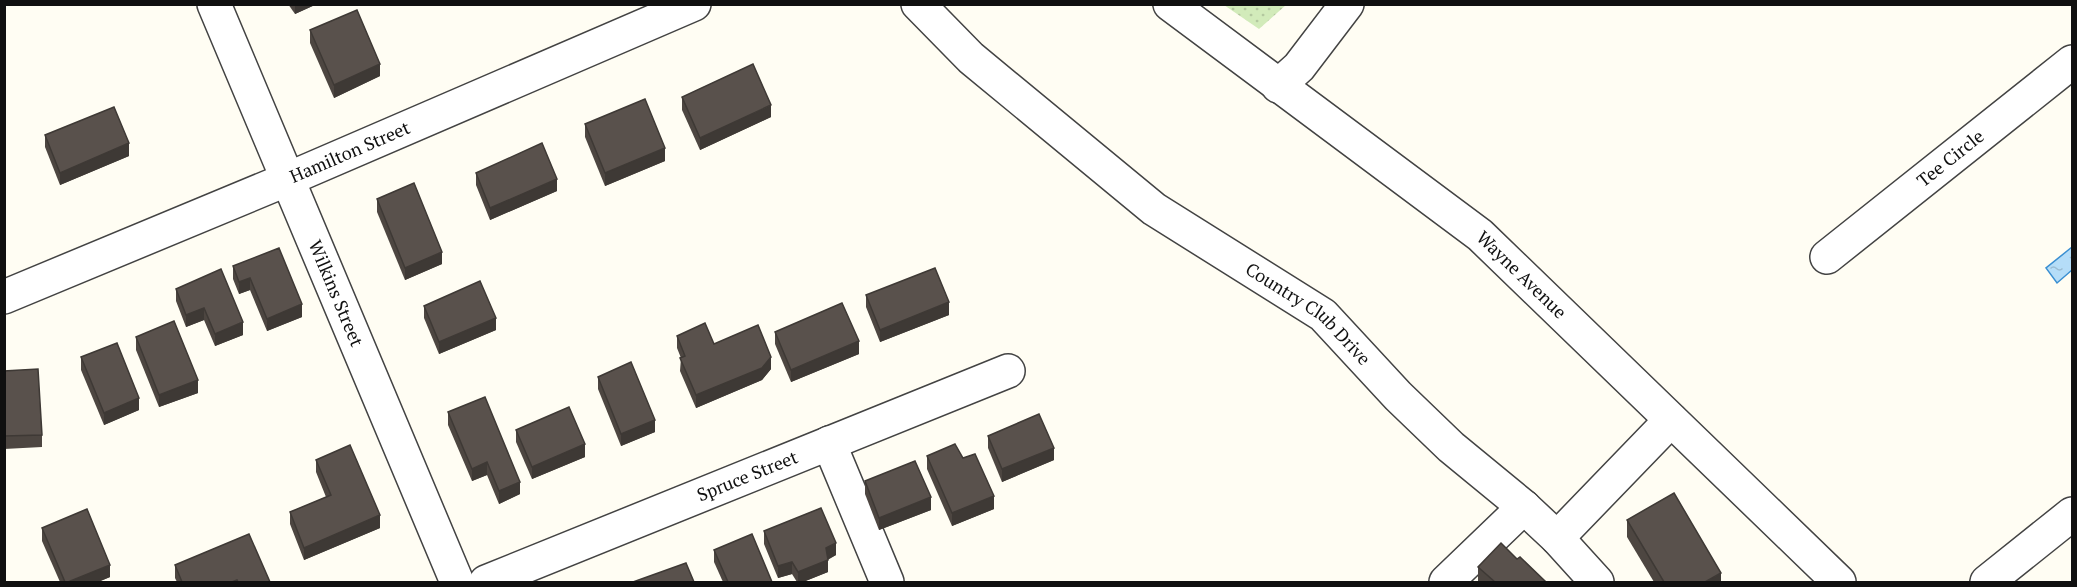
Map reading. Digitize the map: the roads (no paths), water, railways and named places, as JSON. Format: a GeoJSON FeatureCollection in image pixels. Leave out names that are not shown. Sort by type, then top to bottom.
{"type":"FeatureCollection","features":[{"type":"Feature","properties":{"kind":"street","name":"Wilkins Street"},"geometry":{"type":"LineString","coordinates":[[214,4],[457,582]]}},
{"type":"Feature","properties":{"kind":"street","name":"Hamilton Street"},"geometry":{"type":"LineString","coordinates":[[4,297],[288,179],[694,4]]}},
{"type":"Feature","properties":{"kind":"street","name":"Country Club Drive"},"geometry":{"type":"LineString","coordinates":[[918,4],[971,58],[1154,209],[1323,315],[1405,403],[1451,447],[1524,507],[1557,538],[1597,582]]}},
{"type":"Feature","properties":{"kind":"street","name":"Wayne Avenue"},"geometry":{"type":"LineString","coordinates":[[1170,4],[1480,235],[1839,582]]}},
{"type":"Feature","properties":{"kind":"street"},"geometry":{"type":"LineString","coordinates":[[1278,86],[1299,67],[1347,4]]}},
{"type":"Feature","properties":{"kind":"street","name":"Tee Circle"},"geometry":{"type":"LineString","coordinates":[[1827,257],[2073,62]]}},
{"type":"Feature","properties":{"kind":"street","name":"Spruce Street"},"geometry":{"type":"LineString","coordinates":[[486,582],[1008,371]]}},
{"type":"Feature","properties":{"kind":"street"},"geometry":{"type":"LineString","coordinates":[[1557,538],[1671,420]]}},
{"type":"Feature","properties":{"kind":"street"},"geometry":{"type":"LineString","coordinates":[[829,442],[887,582]]}},
{"type":"Feature","properties":{"kind":"street"},"geometry":{"type":"LineString","coordinates":[[1446,582],[1524,507]]}},
{"type":"Feature","properties":{"kind":"street"},"geometry":{"type":"LineString","coordinates":[[1987,582],[2073,514]]}},
{"type":"Feature","properties":{"kind":"water"},"geometry":{"type":"Polygon","coordinates":[[[2072,247],[2072,270],[2057,283],[2046,268],[2072,247]]]}}]}
